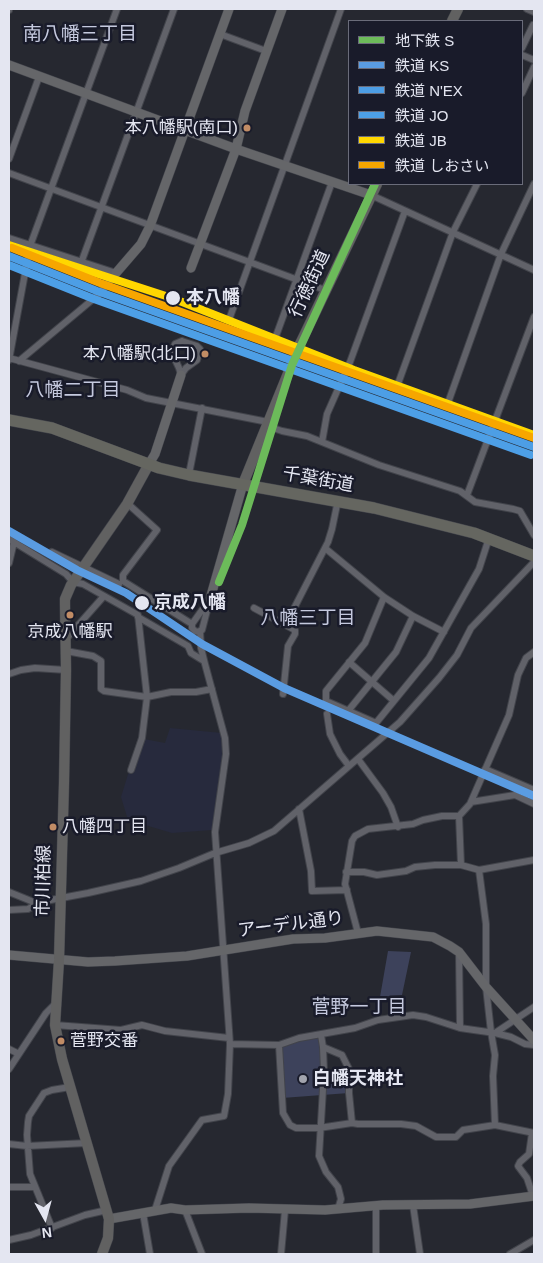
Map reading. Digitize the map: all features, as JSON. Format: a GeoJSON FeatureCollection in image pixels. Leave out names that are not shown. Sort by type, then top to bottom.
{"type":"FeatureCollection","features":[{"type":"Feature","properties":{"kind":"highway","name":"千葉街道"},"geometry":{"type":"LineString","coordinates":[[9,420],[52,428],[176,472],[338,500],[390,512],[490,538],[534,556]]}},
{"type":"Feature","properties":{"kind":"main road","name":"行徳街道"},"geometry":{"type":"LineString","coordinates":[[243,484],[300,344],[376,185]]}},
{"type":"Feature","properties":{"kind":"main road","name":"市川柏線"},"geometry":{"type":"LineString","coordinates":[[102,1254],[108,1238],[108,1214],[58,1045],[55,1022],[59,960],[66,670],[65,599],[73,582],[127,503],[149,464]]}},
{"type":"Feature","properties":{"kind":"street"},"geometry":{"type":"LineString","coordinates":[[117,9],[30,246],[9,359],[127,390],[146,398],[202,408],[268,424],[322,442],[379,465],[460,491],[476,502],[520,511],[534,535]]}},
{"type":"Feature","properties":{"kind":"street"},"geometry":{"type":"LineString","coordinates":[[81,263],[174,9]]}},
{"type":"Feature","properties":{"kind":"street"},"geometry":{"type":"LineString","coordinates":[[18,361],[98,295],[141,244],[150,226],[186,130],[229,9]]}},
{"type":"Feature","properties":{"kind":"street"},"geometry":{"type":"LineString","coordinates":[[191,268],[236,148],[245,111],[282,9]]}},
{"type":"Feature","properties":{"kind":"street"},"geometry":{"type":"LineString","coordinates":[[230,318],[341,9]]}},
{"type":"Feature","properties":{"kind":"street"},"geometry":{"type":"LineString","coordinates":[[526,9],[534,12]]}},
{"type":"Feature","properties":{"kind":"street"},"geometry":{"type":"LineString","coordinates":[[523,46],[534,25]]}},
{"type":"Feature","properties":{"kind":"street"},"geometry":{"type":"LineString","coordinates":[[220,34],[266,51]]}},
{"type":"Feature","properties":{"kind":"street"},"geometry":{"type":"LineString","coordinates":[[9,65],[371,195],[534,270]]}},
{"type":"Feature","properties":{"kind":"street"},"geometry":{"type":"LineString","coordinates":[[523,90],[534,67]]}},
{"type":"Feature","properties":{"kind":"street"},"geometry":{"type":"LineString","coordinates":[[9,159],[12,139],[39,76]]}},
{"type":"Feature","properties":{"kind":"street"},"geometry":{"type":"LineString","coordinates":[[526,83],[534,86]]}},
{"type":"Feature","properties":{"kind":"street"},"geometry":{"type":"LineString","coordinates":[[9,173],[325,290]]}},
{"type":"Feature","properties":{"kind":"street"},"geometry":{"type":"LineString","coordinates":[[276,336],[332,182]]}},
{"type":"Feature","properties":{"kind":"street"},"geometry":{"type":"LineString","coordinates":[[449,400],[501,254],[534,184]]}},
{"type":"Feature","properties":{"kind":"street"},"geometry":{"type":"LineString","coordinates":[[400,382],[453,232],[476,185]]}},
{"type":"Feature","properties":{"kind":"street"},"geometry":{"type":"LineString","coordinates":[[322,442],[327,414],[350,362],[406,210]]}},
{"type":"Feature","properties":{"kind":"street"},"geometry":{"type":"LineString","coordinates":[[9,238],[116,273]]}},
{"type":"Feature","properties":{"kind":"street"},"geometry":{"type":"LineString","coordinates":[[468,495],[534,316]]}},
{"type":"Feature","properties":{"kind":"street"},"geometry":{"type":"LineString","coordinates":[[149,464],[155,454],[170,403],[181,375],[186,368],[197,360],[200,349],[197,346],[182,341],[175,344],[172,353],[181,375]]}},
{"type":"Feature","properties":{"kind":"street"},"geometry":{"type":"LineString","coordinates":[[190,469],[202,408]]}},
{"type":"Feature","properties":{"kind":"street"},"geometry":{"type":"LineString","coordinates":[[155,1210],[169,1166],[202,1120],[224,1116],[228,1094],[230,1041],[215,853],[216,814],[226,754],[222,725],[204,661],[200,632],[243,484]]}},
{"type":"Feature","properties":{"kind":"street"},"geometry":{"type":"LineString","coordinates":[[286,624],[325,548],[332,529],[338,500]]}},
{"type":"Feature","properties":{"kind":"street"},"geometry":{"type":"LineString","coordinates":[[127,503],[157,530],[123,575],[123,581],[192,624]]}},
{"type":"Feature","properties":{"kind":"street"},"geometry":{"type":"LineString","coordinates":[[384,597],[365,643],[326,692],[326,701],[376,723],[429,658],[479,569],[490,538]]}},
{"type":"Feature","properties":{"kind":"street"},"geometry":{"type":"LineString","coordinates":[[9,563],[12,540],[66,574],[73,582],[82,584],[138,615],[147,697],[142,738],[131,770]]}},
{"type":"Feature","properties":{"kind":"street"},"geometry":{"type":"LineString","coordinates":[[325,548],[384,597],[413,616],[444,632]]}},
{"type":"Feature","properties":{"kind":"street"},"geometry":{"type":"LineString","coordinates":[[52,552],[119,584]]}},
{"type":"Feature","properties":{"kind":"street"},"geometry":{"type":"LineString","coordinates":[[9,910],[28,909],[36,903],[141,881],[215,853],[249,843],[274,831],[407,715],[458,655],[471,628],[534,562]]}},
{"type":"Feature","properties":{"kind":"street"},"geometry":{"type":"LineString","coordinates":[[66,640],[104,596]]}},
{"type":"Feature","properties":{"kind":"street"},"geometry":{"type":"LineString","coordinates":[[200,632],[193,630],[192,624],[210,599]]}},
{"type":"Feature","properties":{"kind":"street"},"geometry":{"type":"LineString","coordinates":[[254,608],[295,630],[295,634],[288,646],[282,694]]}},
{"type":"Feature","properties":{"kind":"street"},"geometry":{"type":"LineString","coordinates":[[348,711],[396,652],[413,616]]}},
{"type":"Feature","properties":{"kind":"street"},"geometry":{"type":"LineString","coordinates":[[138,618],[188,646],[191,653],[204,661]]}},
{"type":"Feature","properties":{"kind":"street"},"geometry":{"type":"LineString","coordinates":[[66,651],[93,656],[101,661],[101,689],[104,691],[147,697],[170,692],[196,692],[212,689]]}},
{"type":"Feature","properties":{"kind":"street"},"geometry":{"type":"LineString","coordinates":[[461,865],[459,816],[471,802],[509,715],[518,676],[526,658],[534,652]]}},
{"type":"Feature","properties":{"kind":"street"},"geometry":{"type":"LineString","coordinates":[[349,662],[394,701]]}},
{"type":"Feature","properties":{"kind":"street"},"geometry":{"type":"LineString","coordinates":[[9,674],[35,668],[66,670]]}},
{"type":"Feature","properties":{"kind":"street"},"geometry":{"type":"LineString","coordinates":[[327,714],[330,734],[340,754],[349,766]]}},
{"type":"Feature","properties":{"kind":"street"},"geometry":{"type":"LineString","coordinates":[[358,759],[383,793],[391,807],[398,827]]}},
{"type":"Feature","properties":{"kind":"street"},"geometry":{"type":"LineString","coordinates":[[484,769],[534,790]]}},
{"type":"Feature","properties":{"kind":"street"},"geometry":{"type":"LineString","coordinates":[[471,802],[514,795],[534,804]]}},
{"type":"Feature","properties":{"kind":"street"},"geometry":{"type":"LineString","coordinates":[[298,809],[311,871],[312,891],[347,890]]}},
{"type":"Feature","properties":{"kind":"street"},"geometry":{"type":"LineString","coordinates":[[358,933],[345,884],[352,841],[355,836],[368,829],[398,827],[442,816],[459,816]]}},
{"type":"Feature","properties":{"kind":"street"},"geometry":{"type":"LineString","coordinates":[[346,872],[364,872],[377,875],[406,871],[415,867],[461,865],[478,870],[534,860]]}},
{"type":"Feature","properties":{"kind":"street"},"geometry":{"type":"LineString","coordinates":[[478,870],[486,924],[486,987],[496,1055],[493,1076],[495,1125]]}},
{"type":"Feature","properties":{"kind":"street"},"geometry":{"type":"LineString","coordinates":[[9,892],[36,903]]}},
{"type":"Feature","properties":{"kind":"street","name":"アーデル通り"},"geometry":{"type":"LineString","coordinates":[[9,955],[59,960],[115,961],[187,956],[293,939],[325,938],[358,933],[389,932],[433,938],[459,952],[486,987],[534,1040]]}},
{"type":"Feature","properties":{"kind":"street"},"geometry":{"type":"LineString","coordinates":[[459,952],[460,1028]]}},
{"type":"Feature","properties":{"kind":"street"},"geometry":{"type":"LineString","coordinates":[[9,1069],[43,1018],[56,1004]]}},
{"type":"Feature","properties":{"kind":"street"},"geometry":{"type":"LineString","coordinates":[[493,1032],[534,1007]]}},
{"type":"Feature","properties":{"kind":"street"},"geometry":{"type":"LineString","coordinates":[[43,1018],[55,1022],[121,1030],[142,1025],[165,1031],[230,1041],[279,1046],[301,1038],[355,1028],[378,1020],[401,1016],[426,1018],[460,1028],[493,1032],[534,1045]]}},
{"type":"Feature","properties":{"kind":"street"},"geometry":{"type":"LineString","coordinates":[[321,1035],[323,1047],[323,1096],[320,1128],[320,1161],[338,1187],[341,1198],[338,1209]]}},
{"type":"Feature","properties":{"kind":"street"},"geometry":{"type":"LineString","coordinates":[[9,1240],[52,1228],[85,1215],[144,1212],[171,1208],[185,1210],[249,1208],[285,1210],[470,1204],[533,1196],[527,1178],[518,1166],[529,1154],[533,1133],[495,1125],[463,1130],[456,1137],[436,1137],[416,1126],[401,1124],[352,1123],[320,1128],[296,1128],[290,1126],[283,1112],[279,1046]]}},
{"type":"Feature","properties":{"kind":"street"},"geometry":{"type":"LineString","coordinates":[[323,1047],[342,1055],[349,1069],[352,1123]]}},
{"type":"Feature","properties":{"kind":"street"},"geometry":{"type":"LineString","coordinates":[[9,1049],[19,1054]]}},
{"type":"Feature","properties":{"kind":"street"},"geometry":{"type":"LineString","coordinates":[[52,1228],[34,1187],[28,1164],[28,1122],[29,1116],[44,1093],[70,1087]]}},
{"type":"Feature","properties":{"kind":"street"},"geometry":{"type":"LineString","coordinates":[[9,1144],[28,1146],[87,1143]]}},
{"type":"Feature","properties":{"kind":"street"},"geometry":{"type":"LineString","coordinates":[[9,1188],[34,1187]]}},
{"type":"Feature","properties":{"kind":"street"},"geometry":{"type":"LineString","coordinates":[[413,1205],[420,1254]]}},
{"type":"Feature","properties":{"kind":"street"},"geometry":{"type":"LineString","coordinates":[[376,1206],[376,1254]]}},
{"type":"Feature","properties":{"kind":"street"},"geometry":{"type":"LineString","coordinates":[[185,1210],[202,1254]]}},
{"type":"Feature","properties":{"kind":"street"},"geometry":{"type":"LineString","coordinates":[[281,1254],[285,1210]]}},
{"type":"Feature","properties":{"kind":"street"},"geometry":{"type":"LineString","coordinates":[[144,1212],[150,1254]]}},
{"type":"Feature","properties":{"kind":"street"},"geometry":{"type":"LineString","coordinates":[[510,1254],[534,1240]]}},
{"type":"Feature","properties":{"kind":"shaded area"},"geometry":{"type":"Polygon","coordinates":[[[170,728],[222,733],[223,758],[212,830],[172,833],[128,820],[121,797],[129,771],[144,739],[165,743],[170,728]]]}},
{"type":"Feature","properties":{"kind":"shaded area"},"geometry":{"type":"Polygon","coordinates":[[[388,951],[411,952],[402,995],[380,997],[388,951]]]}},
{"type":"Feature","properties":{"kind":"shaded area","name":"白幡天神社"},"geometry":{"type":"Polygon","coordinates":[[[321,1035],[324,1071],[349,1069],[349,1093],[282,1098],[279,1045],[321,1035]]]}},
{"type":"Feature","properties":{"kind":"metro line","name":"S"},"geometry":{"type":"LineString","coordinates":[[219,582],[242,525],[292,365],[375,185]]}},
{"type":"Feature","properties":{"kind":"rail line","name":"JB"},"geometry":{"type":"LineString","coordinates":[[9,245],[172,298],[354,370],[534,435]]}},
{"type":"Feature","properties":{"kind":"rail line","name":"しおさい"},"geometry":{"type":"LineString","coordinates":[[12,248],[100,283],[534,438]]}},
{"type":"Feature","properties":{"kind":"rail line","name":"N'EX"},"geometry":{"type":"LineString","coordinates":[[9,256],[97,291],[534,447]]}},
{"type":"Feature","properties":{"kind":"rail line","name":"JO"},"geometry":{"type":"LineString","coordinates":[[9,265],[94,299],[531,455]]}},
{"type":"Feature","properties":{"kind":"rail line","name":"KS"},"geometry":{"type":"LineString","coordinates":[[9,531],[77,570],[126,593],[202,644],[284,688],[534,796]]}},
{"type":"Feature","properties":{"kind":"place","name":"本八幡駅(南口)"},"geometry":{"type":"Point","coordinates":[247,128]}},
{"type":"Feature","properties":{"kind":"place","name":"本八幡"},"geometry":{"type":"Point","coordinates":[173,298]}},
{"type":"Feature","properties":{"kind":"place","name":"本八幡駅(北口)"},"geometry":{"type":"Point","coordinates":[205,354]}},
{"type":"Feature","properties":{"kind":"place","name":"京成八幡"},"geometry":{"type":"Point","coordinates":[142,603]}},
{"type":"Feature","properties":{"kind":"place","name":"京成八幡駅"},"geometry":{"type":"Point","coordinates":[70,615]}},
{"type":"Feature","properties":{"kind":"place","name":"八幡四丁目"},"geometry":{"type":"Point","coordinates":[53,827]}},
{"type":"Feature","properties":{"kind":"place","name":"菅野交番"},"geometry":{"type":"Point","coordinates":[61,1041]}},
{"type":"Feature","properties":{"kind":"place","name":"白幡天神社"},"geometry":{"type":"Point","coordinates":[303,1079]}},
{"type":"Feature","properties":{"kind":"district","name":"南八幡三丁目"},"geometry":{"type":"Point","coordinates":[80,35]}},
{"type":"Feature","properties":{"kind":"district","name":"八幡二丁目"},"geometry":{"type":"Point","coordinates":[73,391]}},
{"type":"Feature","properties":{"kind":"district","name":"八幡三丁目"},"geometry":{"type":"Point","coordinates":[308,619]}},
{"type":"Feature","properties":{"kind":"district","name":"菅野一丁目"},"geometry":{"type":"Point","coordinates":[359,1008]}}]}
